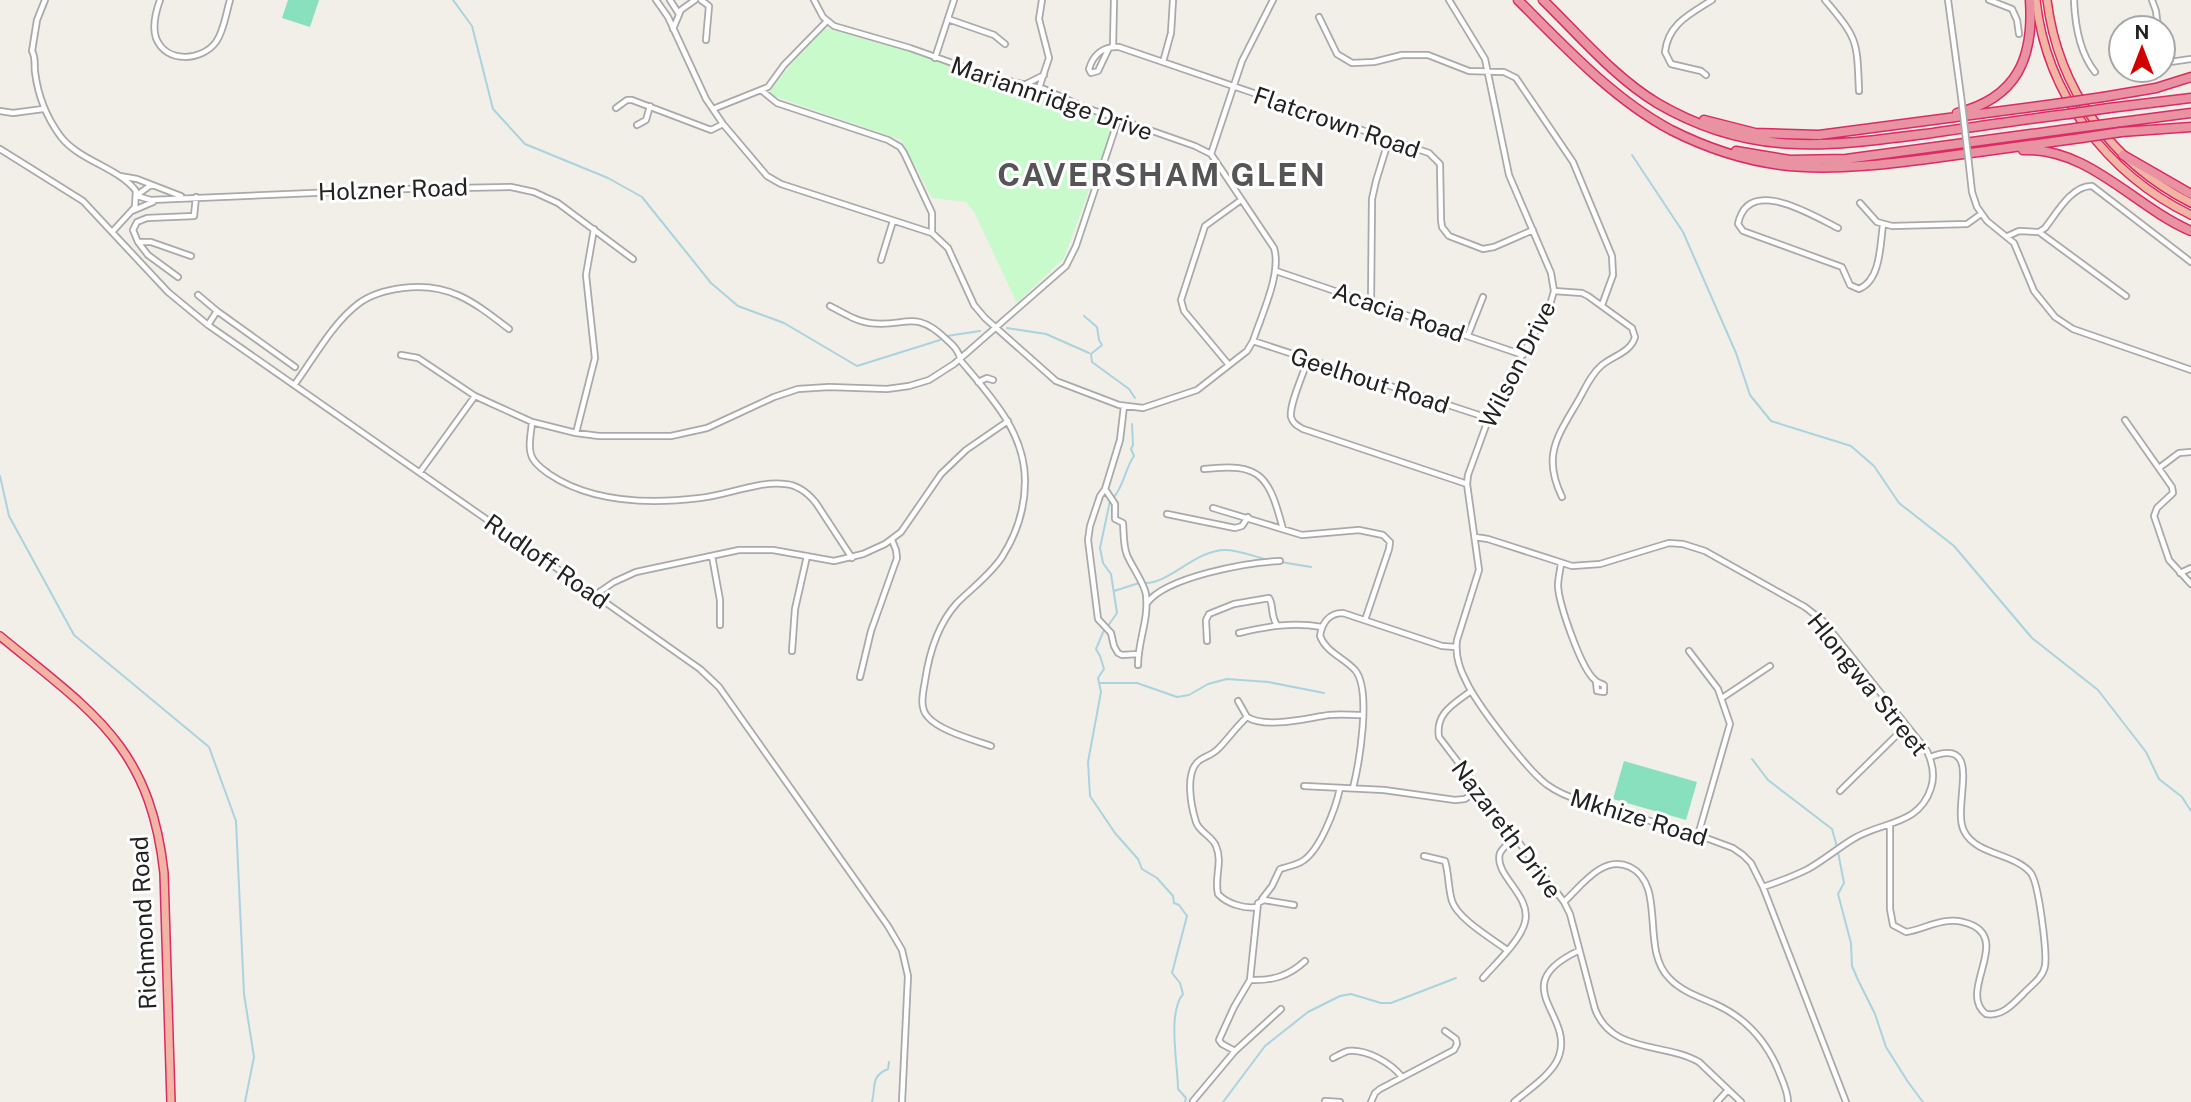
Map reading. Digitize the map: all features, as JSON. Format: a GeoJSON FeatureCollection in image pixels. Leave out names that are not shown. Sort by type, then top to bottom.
{"type":"FeatureCollection","features":[{"type":"Feature","properties":{"kind":"highway"},"geometry":{"type":"LineString","coordinates":[[1518,0],[1593,73],[1627,101],[1671,130],[1759,162],[1821,169],[1855,168],[2121,132],[2191,127]]}},
{"type":"Feature","properties":{"kind":"highway"},"geometry":{"type":"LineString","coordinates":[[1543,0],[1604,60],[1656,102],[1689,120],[1724,133],[1790,146],[1858,143],[2191,98]]}},
{"type":"Feature","properties":{"kind":"highway"},"geometry":{"type":"LineString","coordinates":[[1893,126],[1972,109],[2001,93],[2016,75],[2027,53],[2031,29],[2030,0]]}},
{"type":"Feature","properties":{"kind":"highway"},"geometry":{"type":"LineString","coordinates":[[2036,0],[2052,65],[2082,124],[2120,168],[2153,194],[2191,215]]}},
{"type":"Feature","properties":{"kind":"highway"},"geometry":{"type":"LineString","coordinates":[[2047,0],[2059,54],[2071,84],[2091,118],[2123,155],[2153,181],[2191,203]]}},
{"type":"Feature","properties":{"kind":"highway"},"geometry":{"type":"LineString","coordinates":[[1656,102],[1722,126],[1765,134],[1819,135],[2103,97],[2156,88],[2191,77]]}},
{"type":"Feature","properties":{"kind":"highway"},"geometry":{"type":"LineString","coordinates":[[1713,146],[1765,157],[1817,160],[1878,155],[2191,113]]}},
{"type":"Feature","properties":{"kind":"highway"},"geometry":{"type":"LineString","coordinates":[[1975,152],[2033,150],[2066,156],[2094,169],[2157,214],[2191,231]]}},
{"type":"Feature","properties":{"kind":"highway"},"geometry":{"type":"LineString","coordinates":[[2123,155],[2191,194]]}},
{"type":"Feature","properties":{"kind":"highway","name":"Richmond Road"},"geometry":{"type":"LineString","coordinates":[[0,636],[98,719],[125,752],[147,792],[160,841],[164,873],[171,1102]]}},
{"type":"Feature","properties":{"kind":"street"},"geometry":{"type":"LineString","coordinates":[[45,0],[37,20],[32,51],[35,55],[34,69],[43,109],[63,139],[78,153],[119,176],[133,187],[137,196],[131,212],[113,231]]}},
{"type":"Feature","properties":{"kind":"street"},"geometry":{"type":"LineString","coordinates":[[160,0],[155,21],[156,39],[167,51],[188,57],[204,53],[217,40],[230,0]]}},
{"type":"Feature","properties":{"kind":"street"},"geometry":{"type":"LineString","coordinates":[[656,0],[713,109],[761,170],[774,181],[932,233],[948,248],[974,304],[995,327],[1056,381],[1124,406],[1143,408],[1203,386],[1247,351],[1253,341],[1274,278],[1277,256],[1274,248],[1211,154],[1242,61],[1273,0]]}},
{"type":"Feature","properties":{"kind":"street"},"geometry":{"type":"LineString","coordinates":[[670,0],[679,14]]}},
{"type":"Feature","properties":{"kind":"street"},"geometry":{"type":"LineString","coordinates":[[673,30],[679,14],[695,0]]}},
{"type":"Feature","properties":{"kind":"street"},"geometry":{"type":"LineString","coordinates":[[701,0],[709,6],[706,40]]}},
{"type":"Feature","properties":{"kind":"street"},"geometry":{"type":"LineString","coordinates":[[713,109],[768,87],[784,65],[827,22],[814,0]]}},
{"type":"Feature","properties":{"kind":"street"},"geometry":{"type":"LineString","coordinates":[[935,58],[954,0]]}},
{"type":"Feature","properties":{"kind":"street"},"geometry":{"type":"LineString","coordinates":[[1039,88],[1049,58],[1039,19],[1042,0]]}},
{"type":"Feature","properties":{"kind":"street"},"geometry":{"type":"LineString","coordinates":[[1111,47],[1094,56],[1089,69],[1091,73],[1098,71],[1111,47],[1114,0]]}},
{"type":"Feature","properties":{"kind":"street"},"geometry":{"type":"LineString","coordinates":[[1163,62],[1171,33],[1173,0]]}},
{"type":"Feature","properties":{"kind":"street","name":"Wilson Drive"},"geometry":{"type":"LineString","coordinates":[[1449,0],[1481,51],[1488,71],[1509,175],[1551,273],[1554,291],[1550,305],[1488,418],[1471,463],[1467,484],[1475,537]]}},
{"type":"Feature","properties":{"kind":"street"},"geometry":{"type":"LineString","coordinates":[[1706,75],[1701,71],[1671,64],[1665,52],[1670,33],[1676,24],[1712,0]]}},
{"type":"Feature","properties":{"kind":"street"},"geometry":{"type":"LineString","coordinates":[[1825,0],[1854,37],[1859,91]]}},
{"type":"Feature","properties":{"kind":"street"},"geometry":{"type":"LineString","coordinates":[[1948,0],[1974,200],[1981,214],[2008,236],[2017,248],[2034,291],[2061,322],[2073,330],[2191,370]]}},
{"type":"Feature","properties":{"kind":"street"},"geometry":{"type":"LineString","coordinates":[[1989,0],[2012,9],[2019,34]]}},
{"type":"Feature","properties":{"kind":"street"},"geometry":{"type":"LineString","coordinates":[[2074,0],[2079,37],[2095,72]]}},
{"type":"Feature","properties":{"kind":"street"},"geometry":{"type":"LineString","coordinates":[[1319,17],[1338,54],[1346,61],[1362,63],[1402,55],[1428,55],[1469,71],[1509,73],[1516,78],[1577,168],[1614,263],[1613,275],[1602,305]]}},
{"type":"Feature","properties":{"kind":"street"},"geometry":{"type":"LineString","coordinates":[[948,19],[994,35],[1005,44]]}},
{"type":"Feature","properties":{"kind":"street","name":"Mariannridge Drive"},"geometry":{"type":"LineString","coordinates":[[827,22],[935,58],[1039,88],[1118,120],[1202,148],[1211,154]]}},
{"type":"Feature","properties":{"kind":"street","name":"Flatcrown Road"},"geometry":{"type":"LineString","coordinates":[[1111,47],[1163,62],[1429,153],[1440,164],[1441,220],[1442,227],[1449,236],[1483,249],[1533,230]]}},
{"type":"Feature","properties":{"kind":"street"},"geometry":{"type":"LineString","coordinates":[[1023,85],[1044,75]]}},
{"type":"Feature","properties":{"kind":"street"},"geometry":{"type":"LineString","coordinates":[[761,90],[776,103],[900,147],[932,213],[932,233]]}},
{"type":"Feature","properties":{"kind":"street"},"geometry":{"type":"LineString","coordinates":[[615,108],[629,100],[711,130],[723,124]]}},
{"type":"Feature","properties":{"kind":"street"},"geometry":{"type":"LineString","coordinates":[[637,125],[646,120],[650,106]]}},
{"type":"Feature","properties":{"kind":"street"},"geometry":{"type":"LineString","coordinates":[[0,111],[13,113],[43,109]]}},
{"type":"Feature","properties":{"kind":"street"},"geometry":{"type":"LineString","coordinates":[[401,355],[425,361],[475,397],[532,422],[576,433],[650,437],[700,430],[774,397],[797,390],[829,387],[887,389],[916,384],[943,372],[1053,278],[1070,259],[1118,120]]}},
{"type":"Feature","properties":{"kind":"street"},"geometry":{"type":"LineString","coordinates":[[1371,303],[1373,192],[1389,139]]}},
{"type":"Feature","properties":{"kind":"street","name":"Rudloff Road"},"geometry":{"type":"LineString","coordinates":[[0,149],[83,201],[168,292],[208,325],[700,669],[719,687],[892,931],[905,958],[909,986],[902,1102]]}},
{"type":"Feature","properties":{"kind":"street","name":"Holzner Road"},"geometry":{"type":"LineString","coordinates":[[119,176],[187,198],[511,187],[545,197],[572,211],[633,259]]}},
{"type":"Feature","properties":{"kind":"street"},"geometry":{"type":"LineString","coordinates":[[137,196],[151,185]]}},
{"type":"Feature","properties":{"kind":"street"},"geometry":{"type":"LineString","coordinates":[[2039,232],[2077,190],[2092,186],[2191,262]]}},
{"type":"Feature","properties":{"kind":"street"},"geometry":{"type":"LineString","coordinates":[[137,196],[161,200],[187,198]]}},
{"type":"Feature","properties":{"kind":"street"},"geometry":{"type":"LineString","coordinates":[[178,277],[148,255],[133,234],[134,225],[147,218],[194,216],[195,197]]}},
{"type":"Feature","properties":{"kind":"street"},"geometry":{"type":"LineString","coordinates":[[131,212],[161,200]]}},
{"type":"Feature","properties":{"kind":"street"},"geometry":{"type":"LineString","coordinates":[[1229,365],[1184,311],[1181,300],[1205,226],[1241,200]]}},
{"type":"Feature","properties":{"kind":"street"},"geometry":{"type":"LineString","coordinates":[[1838,228],[1784,203],[1761,200],[1749,202],[1745,206],[1738,223],[1744,231],[1842,267],[1850,285],[1859,289],[1870,282],[1876,269],[1883,225]]}},
{"type":"Feature","properties":{"kind":"street"},"geometry":{"type":"LineString","coordinates":[[1860,203],[1883,225],[1967,224],[1981,214]]}},
{"type":"Feature","properties":{"kind":"street"},"geometry":{"type":"LineString","coordinates":[[881,260],[893,220]]}},
{"type":"Feature","properties":{"kind":"street"},"geometry":{"type":"LineString","coordinates":[[576,433],[595,358],[586,275],[594,229]]}},
{"type":"Feature","properties":{"kind":"street"},"geometry":{"type":"LineString","coordinates":[[2008,236],[2019,231],[2039,232],[2126,296]]}},
{"type":"Feature","properties":{"kind":"street"},"geometry":{"type":"LineString","coordinates":[[138,242],[151,242],[191,256]]}},
{"type":"Feature","properties":{"kind":"street","name":"Acacia Road"},"geometry":{"type":"LineString","coordinates":[[1276,271],[1523,355]]}},
{"type":"Feature","properties":{"kind":"street"},"geometry":{"type":"LineString","coordinates":[[1274,278],[1285,274]]}},
{"type":"Feature","properties":{"kind":"street"},"geometry":{"type":"LineString","coordinates":[[295,384],[341,320],[358,304],[386,291],[422,286],[443,289],[461,295],[481,307],[509,329]]}},
{"type":"Feature","properties":{"kind":"street"},"geometry":{"type":"LineString","coordinates":[[1554,291],[1582,293],[1632,328],[1634,337],[1632,345],[1598,369],[1556,439],[1552,472],[1562,497]]}},
{"type":"Feature","properties":{"kind":"street"},"geometry":{"type":"LineString","coordinates":[[198,295],[295,367]]}},
{"type":"Feature","properties":{"kind":"street"},"geometry":{"type":"LineString","coordinates":[[1468,335],[1483,297]]}},
{"type":"Feature","properties":{"kind":"street"},"geometry":{"type":"LineString","coordinates":[[830,306],[864,322],[883,324],[910,320],[925,323],[937,331],[960,352],[961,361],[1008,421],[1016,437],[1024,467],[1024,495],[1014,533],[1002,557],[942,623],[926,673],[923,697],[925,713],[939,725],[991,746]]}},
{"type":"Feature","properties":{"kind":"street"},"geometry":{"type":"LineString","coordinates":[[208,325],[217,311]]}},
{"type":"Feature","properties":{"kind":"street","name":"Geelhout Road"},"geometry":{"type":"LineString","coordinates":[[1253,341],[1488,418]]}},
{"type":"Feature","properties":{"kind":"street"},"geometry":{"type":"LineString","coordinates":[[1308,359],[1292,407],[1294,424],[1467,484]]}},
{"type":"Feature","properties":{"kind":"street"},"geometry":{"type":"LineString","coordinates":[[978,382],[987,378],[993,380]]}},
{"type":"Feature","properties":{"kind":"street"},"geometry":{"type":"LineString","coordinates":[[419,472],[475,397]]}},
{"type":"Feature","properties":{"kind":"street"},"geometry":{"type":"LineString","coordinates":[[1124,406],[1120,440],[1106,491],[1100,496],[1090,526],[1088,540],[1098,619],[1111,633],[1118,653],[1138,654]]}},
{"type":"Feature","properties":{"kind":"street"},"geometry":{"type":"LineString","coordinates":[[2124,420],[2173,491],[2157,508],[2154,516],[2166,554],[2191,584]]}},
{"type":"Feature","properties":{"kind":"street"},"geometry":{"type":"LineString","coordinates":[[595,595],[636,572],[739,550],[762,549],[834,561],[852,558],[892,540],[910,521],[941,474],[967,450],[1008,421]]}},
{"type":"Feature","properties":{"kind":"street"},"geometry":{"type":"LineString","coordinates":[[532,422],[530,447],[535,462],[553,476],[592,494],[629,499],[684,499],[776,484],[794,486],[810,495],[852,558]]}},
{"type":"Feature","properties":{"kind":"street"},"geometry":{"type":"LineString","coordinates":[[2158,468],[2179,453],[2191,452]]}},
{"type":"Feature","properties":{"kind":"street"},"geometry":{"type":"LineString","coordinates":[[1203,468],[1245,468],[1257,472],[1276,506],[1283,529]]}},
{"type":"Feature","properties":{"kind":"street"},"geometry":{"type":"LineString","coordinates":[[1106,491],[1115,504],[1115,519],[1124,523],[1125,549],[1146,591],[1147,618],[1138,665]]}},
{"type":"Feature","properties":{"kind":"street"},"geometry":{"type":"LineString","coordinates":[[1213,508],[1307,535],[1359,530],[1389,539],[1390,549],[1365,620]]}},
{"type":"Feature","properties":{"kind":"street"},"geometry":{"type":"LineString","coordinates":[[1167,514],[1235,528],[1242,526],[1248,517]]}},
{"type":"Feature","properties":{"kind":"street"},"geometry":{"type":"LineString","coordinates":[[1353,788],[1360,755],[1362,684],[1359,676],[1323,643],[1320,636],[1322,627],[1331,616],[1338,613],[1456,648],[1478,578],[1475,537]]}},
{"type":"Feature","properties":{"kind":"street","name":"Hlongwa Street"},"geometry":{"type":"LineString","coordinates":[[1475,537],[1500,542],[1561,564],[1582,567],[1669,544],[1683,544],[1705,551],[1819,617],[1930,757],[1932,785],[1925,803],[1915,814],[1890,826],[1861,835],[1808,869],[1763,887]]}},
{"type":"Feature","properties":{"kind":"street"},"geometry":{"type":"LineString","coordinates":[[860,677],[869,638],[897,558],[892,540]]}},
{"type":"Feature","properties":{"kind":"street"},"geometry":{"type":"LineString","coordinates":[[712,555],[720,600],[720,625]]}},
{"type":"Feature","properties":{"kind":"street"},"geometry":{"type":"LineString","coordinates":[[792,651],[795,609],[807,556]]}},
{"type":"Feature","properties":{"kind":"street"},"geometry":{"type":"LineString","coordinates":[[1146,604],[1162,589],[1186,580],[1241,564],[1280,561]]}},
{"type":"Feature","properties":{"kind":"street"},"geometry":{"type":"LineString","coordinates":[[1561,564],[1559,595],[1579,657],[1596,682]]}},
{"type":"Feature","properties":{"kind":"street"},"geometry":{"type":"LineString","coordinates":[[2180,573],[2191,568]]}},
{"type":"Feature","properties":{"kind":"street"},"geometry":{"type":"LineString","coordinates":[[1207,641],[1206,620],[1209,614],[1234,604],[1269,598],[1277,625]]}},
{"type":"Feature","properties":{"kind":"street"},"geometry":{"type":"LineString","coordinates":[[1239,633],[1277,625],[1303,624],[1322,627]]}},
{"type":"Feature","properties":{"kind":"street","name":"Mkhize Road"},"geometry":{"type":"LineString","coordinates":[[1456,648],[1459,666],[1471,691],[1526,763],[1548,785],[1585,803],[1719,841],[1743,855],[1758,874],[1846,1102]]}},
{"type":"Feature","properties":{"kind":"street"},"geometry":{"type":"LineString","coordinates":[[1689,651],[1715,683],[1722,698],[1729,728],[1698,835]]}},
{"type":"Feature","properties":{"kind":"street"},"geometry":{"type":"LineString","coordinates":[[1722,698],[1770,666]]}},
{"type":"Feature","properties":{"kind":"street","name":"Nazareth Drive"},"geometry":{"type":"LineString","coordinates":[[1471,691],[1444,712],[1438,733],[1441,742],[1564,902],[1601,1022],[1609,1031],[1630,1043],[1675,1051],[1699,1062],[1741,1102]]}},
{"type":"Feature","properties":{"kind":"street"},"geometry":{"type":"LineString","coordinates":[[1238,701],[1247,717],[1256,721],[1362,715]]}},
{"type":"Feature","properties":{"kind":"street"},"geometry":{"type":"LineString","coordinates":[[1247,717],[1215,752],[1198,762],[1191,774],[1191,782],[1197,825],[1212,840],[1217,851],[1219,864],[1216,885],[1219,894],[1231,903],[1257,907]]}},
{"type":"Feature","properties":{"kind":"street"},"geometry":{"type":"LineString","coordinates":[[1840,791],[1906,726]]}},
{"type":"Feature","properties":{"kind":"street"},"geometry":{"type":"LineString","coordinates":[[1890,826],[1890,909],[1894,925],[1906,932],[1943,922],[1958,921],[1981,930],[1986,946],[1977,1000],[1983,1012],[1990,1015],[1999,1014],[2035,983],[2045,966],[2037,883],[2026,868],[1982,847],[1967,836],[1962,829],[1961,820],[1961,760],[1949,751],[1930,757]]}},
{"type":"Feature","properties":{"kind":"street"},"geometry":{"type":"LineString","coordinates":[[1304,786],[1353,788],[1455,800],[1465,799],[1478,790]]}},
{"type":"Feature","properties":{"kind":"street"},"geometry":{"type":"LineString","coordinates":[[1235,1051],[1219,1040],[1250,980],[1257,907],[1282,868],[1301,862],[1311,853],[1333,815],[1340,788]]}},
{"type":"Feature","properties":{"kind":"street"},"geometry":{"type":"LineString","coordinates":[[1483,978],[1521,932],[1526,918],[1523,900],[1500,863],[1502,851],[1515,838]]}},
{"type":"Feature","properties":{"kind":"street"},"geometry":{"type":"LineString","coordinates":[[1424,856],[1447,863],[1455,907],[1507,950]]}},
{"type":"Feature","properties":{"kind":"street"},"geometry":{"type":"LineString","coordinates":[[1564,902],[1592,875],[1606,866],[1624,865],[1636,871],[1648,888],[1655,947],[1663,971],[1683,989],[1738,1016],[1759,1036],[1772,1056],[1785,1086],[1788,1102]]}},
{"type":"Feature","properties":{"kind":"street"},"geometry":{"type":"LineString","coordinates":[[1261,900],[1294,905]]}},
{"type":"Feature","properties":{"kind":"street"},"geometry":{"type":"LineString","coordinates":[[1514,1102],[1557,1061],[1561,1050],[1560,1037],[1544,999],[1544,988],[1549,971],[1578,951]]}},
{"type":"Feature","properties":{"kind":"street"},"geometry":{"type":"LineString","coordinates":[[1250,980],[1282,976],[1305,961]]}},
{"type":"Feature","properties":{"kind":"street"},"geometry":{"type":"LineString","coordinates":[[1193,1101],[1235,1051],[1281,1009]]}},
{"type":"Feature","properties":{"kind":"street"},"geometry":{"type":"LineString","coordinates":[[1371,1102],[1380,1088],[1454,1050],[1456,1039],[1445,1031]]}},
{"type":"Feature","properties":{"kind":"street"},"geometry":{"type":"LineString","coordinates":[[1333,1058],[1349,1051],[1367,1053],[1395,1069],[1402,1077]]}},
{"type":"Feature","properties":{"kind":"street"},"geometry":{"type":"LineString","coordinates":[[1717,1102],[1728,1090]]}},
{"type":"Feature","properties":{"kind":"street"},"geometry":{"type":"LineString","coordinates":[[1325,1101],[1340,1102]]}},
{"type":"Feature","properties":{"kind":"green space"},"geometry":{"type":"Polygon","coordinates":[[[288,0],[319,0],[310,27],[282,18],[288,0]]]}},
{"type":"Feature","properties":{"kind":"green space"},"geometry":{"type":"Polygon","coordinates":[[[826,28],[900,49],[1025,91],[1037,92],[1114,123],[1064,258],[1017,303],[974,212],[966,202],[932,198],[901,140],[768,94],[791,64],[826,28]]]}},
{"type":"Feature","properties":{"kind":"green space"},"geometry":{"type":"Polygon","coordinates":[[[1624,761],[1697,782],[1686,820],[1613,799],[1624,761]]]}},
{"type":"Feature","properties":{"kind":"waterway"},"geometry":{"type":"LineString","coordinates":[[453,0],[472,26],[493,109],[525,144],[608,178],[642,197],[711,283],[738,306],[784,323],[857,366],[940,340]]}},
{"type":"Feature","properties":{"kind":"waterway"},"geometry":{"type":"LineString","coordinates":[[1632,155],[1683,232],[1736,353],[1750,395],[1771,421],[1851,446],[1874,466],[1899,503],[1954,546],[2032,638],[2098,690],[2146,752],[2159,779],[2182,797],[2191,811]]}},
{"type":"Feature","properties":{"kind":"waterway"},"geometry":{"type":"LineString","coordinates":[[1084,316],[1097,327],[1102,345],[1091,354],[1092,362],[1129,389],[1135,398]]}},
{"type":"Feature","properties":{"kind":"waterway"},"geometry":{"type":"LineString","coordinates":[[1007,328],[1046,334],[1089,353]]}},
{"type":"Feature","properties":{"kind":"waterway"},"geometry":{"type":"LineString","coordinates":[[947,336],[980,331]]}},
{"type":"Feature","properties":{"kind":"waterway"},"geometry":{"type":"LineString","coordinates":[[1114,497],[1134,456],[1131,449],[1132,424]]}},
{"type":"Feature","properties":{"kind":"waterway"},"geometry":{"type":"LineString","coordinates":[[0,476],[9,516],[74,635],[209,747],[236,821],[244,994],[254,1057],[245,1102]]}},
{"type":"Feature","properties":{"kind":"waterway"},"geometry":{"type":"LineString","coordinates":[[1108,626],[1117,613],[1111,574],[1103,563],[1100,548],[1110,501]]}},
{"type":"Feature","properties":{"kind":"waterway"},"geometry":{"type":"LineString","coordinates":[[1144,583],[1163,579],[1203,555],[1214,552],[1236,551],[1269,560]]}},
{"type":"Feature","properties":{"kind":"waterway"},"geometry":{"type":"LineString","coordinates":[[1281,562],[1311,567]]}},
{"type":"Feature","properties":{"kind":"waterway"},"geometry":{"type":"LineString","coordinates":[[1114,591],[1139,583]]}},
{"type":"Feature","properties":{"kind":"waterway"},"geometry":{"type":"LineString","coordinates":[[1104,630],[1096,649],[1104,669],[1098,678],[1101,692],[1088,762],[1090,796],[1115,833],[1138,859],[1142,869],[1157,878],[1173,896],[1174,903],[1179,905],[1187,916],[1172,973],[1180,983],[1183,994],[1175,1013],[1174,1040],[1178,1089],[1186,1098],[1185,1102]]}},
{"type":"Feature","properties":{"kind":"waterway"},"geometry":{"type":"LineString","coordinates":[[1101,683],[1137,683],[1177,697],[1189,695],[1208,684],[1227,679],[1268,682],[1324,693]]}},
{"type":"Feature","properties":{"kind":"waterway"},"geometry":{"type":"LineString","coordinates":[[1752,759],[1768,780],[1832,829],[1837,847]]}},
{"type":"Feature","properties":{"kind":"waterway"},"geometry":{"type":"LineString","coordinates":[[1838,852],[1844,883],[1838,894],[1851,943],[1852,966],[1875,1014],[1886,1047],[1923,1102]]}},
{"type":"Feature","properties":{"kind":"waterway"},"geometry":{"type":"LineString","coordinates":[[1223,1102],[1265,1046],[1308,1012],[1340,996],[1351,994],[1381,1003],[1391,1003],[1456,978]]}},
{"type":"Feature","properties":{"kind":"waterway"},"geometry":{"type":"LineString","coordinates":[[872,1102],[876,1079],[888,1069],[889,1062]]}},
{"type":"Feature","properties":{"kind":"district","name":"CAVERSHAM GLEN"},"geometry":{"type":"Point","coordinates":[1162,174]}}]}
